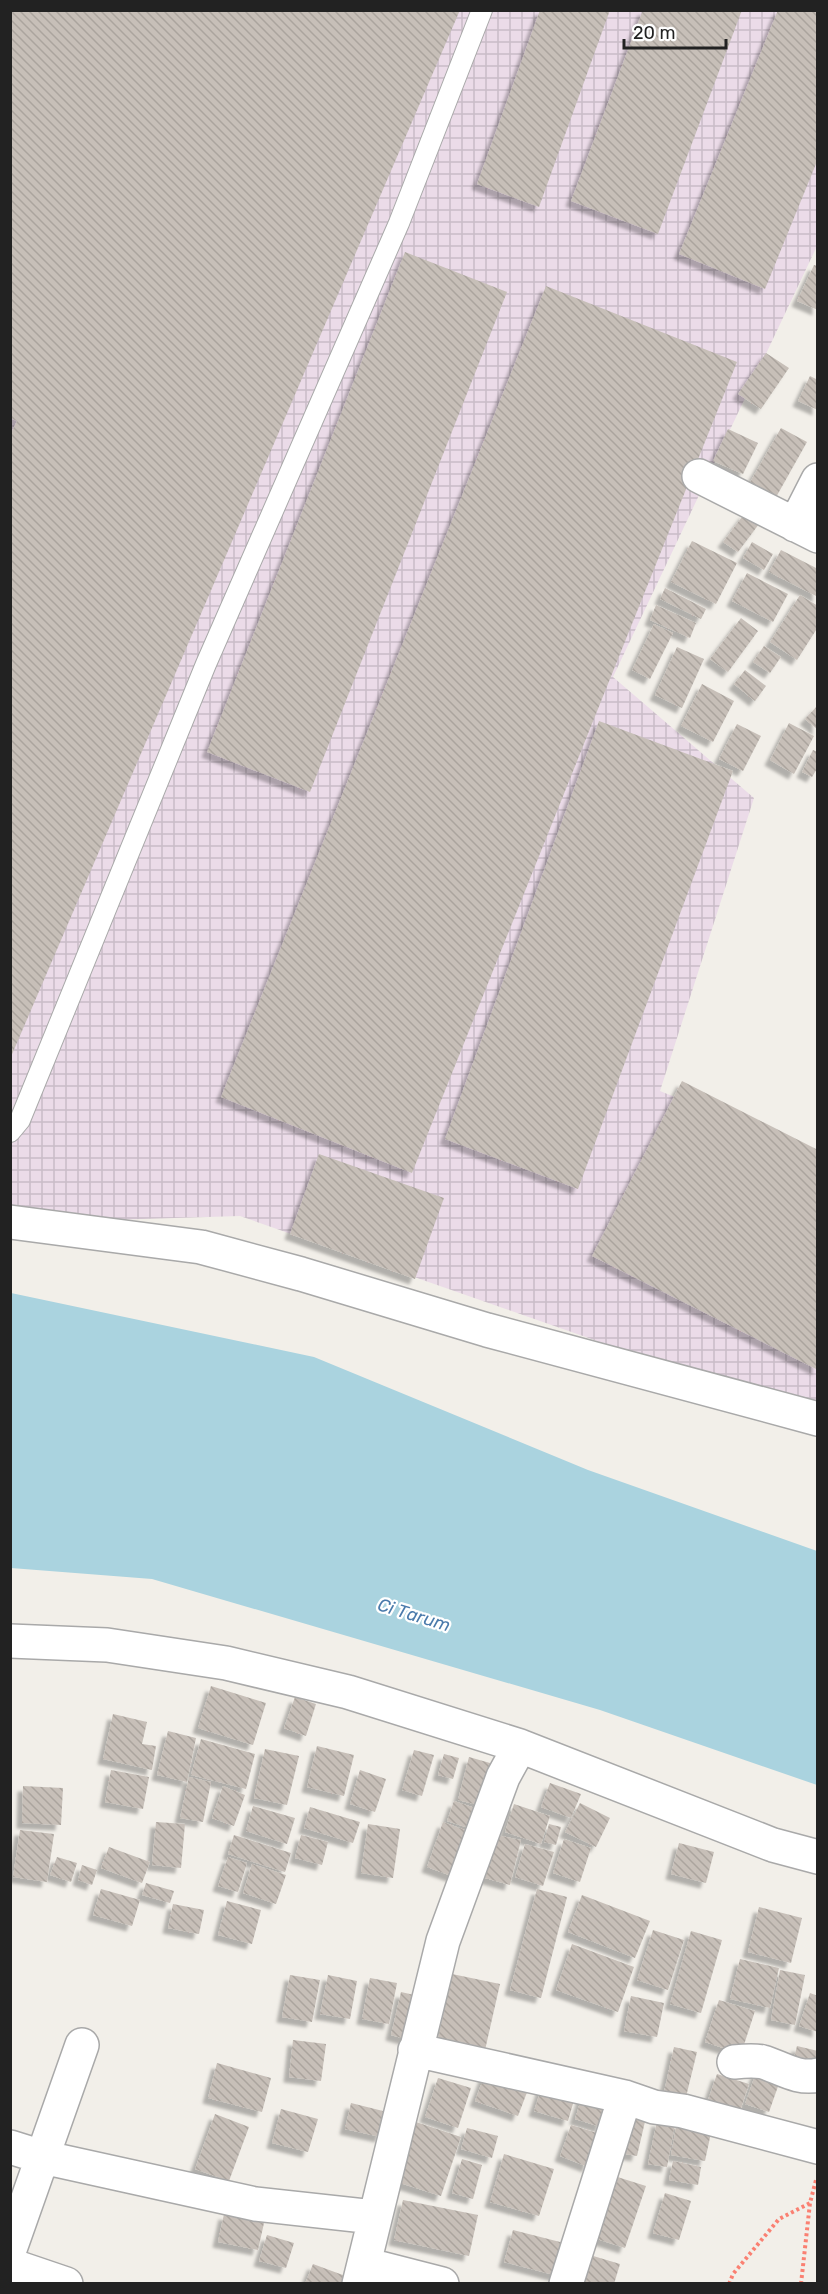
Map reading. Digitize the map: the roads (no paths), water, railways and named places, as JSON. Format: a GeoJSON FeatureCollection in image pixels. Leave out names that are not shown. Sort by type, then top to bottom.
{"type":"FeatureCollection","features":[{"type":"Feature","properties":{"kind":"street"},"geometry":{"type":"LineString","coordinates":[[699,476],[806,530],[818,480]]}},
{"type":"Feature","properties":{"kind":"street"},"geometry":{"type":"LineString","coordinates":[[10,1222],[201,1247],[301,1274],[487,1330],[818,1419]]}},
{"type":"Feature","properties":{"kind":"street"},"geometry":{"type":"LineString","coordinates":[[10,1641],[107,1645],[226,1663],[348,1692],[520,1746],[773,1845],[818,1857]]}},
{"type":"Feature","properties":{"kind":"street"},"geometry":{"type":"LineString","coordinates":[[442,2283],[362,2274],[374,2217],[443,1941],[502,1777],[520,1746]]}},
{"type":"Feature","properties":{"kind":"street"},"geometry":{"type":"LineString","coordinates":[[10,2249],[82,2045]]}},
{"type":"Feature","properties":{"kind":"street"},"geometry":{"type":"LineString","coordinates":[[415,2050],[625,2097],[654,2107],[683,2110],[818,2148]]}},
{"type":"Feature","properties":{"kind":"street"},"geometry":{"type":"LineString","coordinates":[[734,2062],[761,2061],[791,2073],[813,2077],[818,2075]]}},
{"type":"Feature","properties":{"kind":"street"},"geometry":{"type":"LineString","coordinates":[[566,2283],[625,2097]]}},
{"type":"Feature","properties":{"kind":"street"},"geometry":{"type":"LineString","coordinates":[[10,2147],[42,2157],[255,2204],[374,2217]]}},
{"type":"Feature","properties":{"kind":"street"},"geometry":{"type":"LineString","coordinates":[[10,2265],[66,2283]]}},
{"type":"Feature","properties":{"kind":"lane"},"geometry":{"type":"LineString","coordinates":[[10,1132],[20,1120],[206,664],[399,223],[482,10]]}},
{"type":"Feature","properties":{"kind":"water","name":"Ci Tarum"},"geometry":{"type":"Polygon","coordinates":[[[11,1293],[314,1357],[588,1470],[817,1551],[817,1785],[600,1710],[152,1579],[11,1568],[11,1293]]]}}]}
